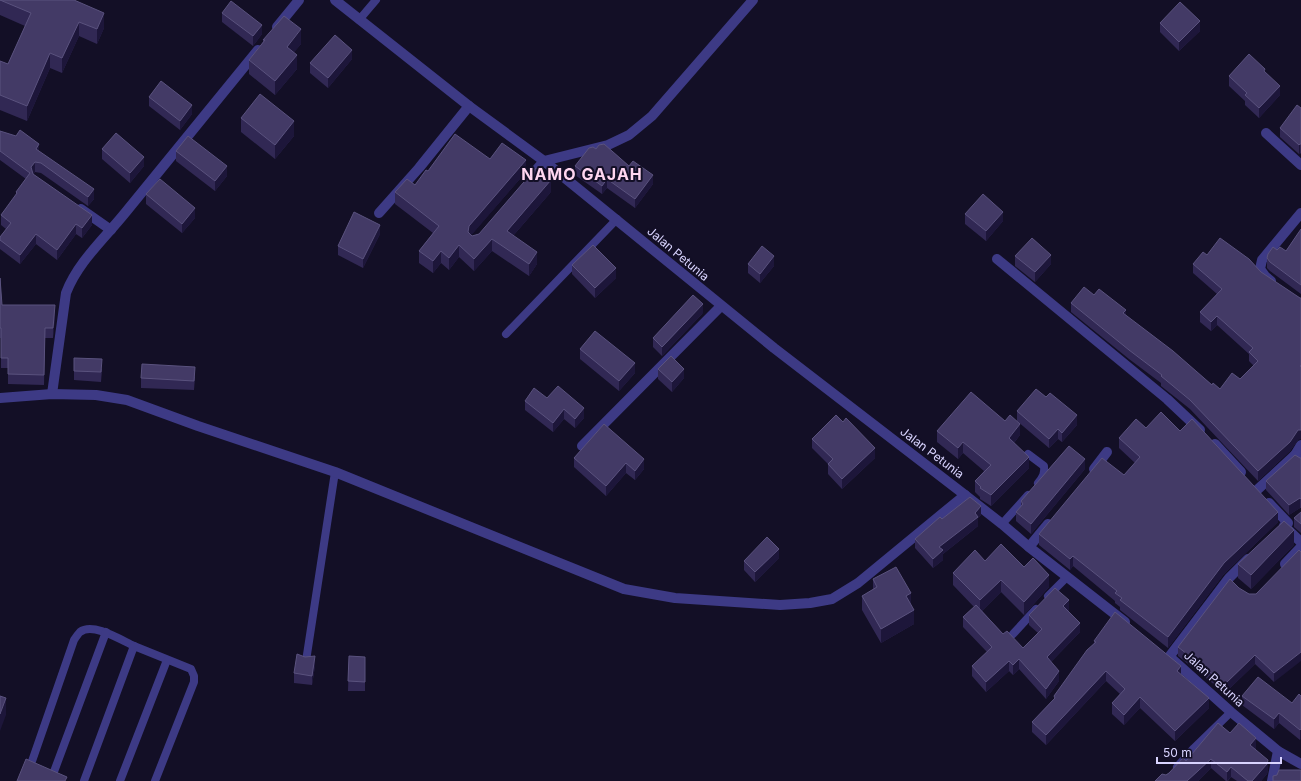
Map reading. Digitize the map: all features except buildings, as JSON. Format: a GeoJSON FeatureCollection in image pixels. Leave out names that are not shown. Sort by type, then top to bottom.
{"type":"FeatureCollection","features":[{"type":"Feature","properties":{"kind":"street"},"geometry":{"type":"LineString","coordinates":[[52,394],[66,293],[79,267],[299,0]]}},
{"type":"Feature","properties":{"kind":"street","name":"Jalan Petunia"},"geometry":{"type":"LineString","coordinates":[[335,0],[469,106],[544,161],[617,219],[721,306],[1002,524],[1113,617],[1133,628]]}},
{"type":"Feature","properties":{"kind":"street"},"geometry":{"type":"LineString","coordinates":[[524,184],[544,161],[608,145],[629,135],[652,116],[752,0]]}},
{"type":"Feature","properties":{"kind":"street"},"geometry":{"type":"LineString","coordinates":[[379,213],[419,168],[469,106]]}},
{"type":"Feature","properties":{"kind":"street"},"geometry":{"type":"LineString","coordinates":[[1266,133],[1301,165]]}},
{"type":"Feature","properties":{"kind":"street"},"geometry":{"type":"LineString","coordinates":[[74,204],[111,230]]}},
{"type":"Feature","properties":{"kind":"street"},"geometry":{"type":"LineString","coordinates":[[1277,284],[1261,272],[1260,265],[1262,260],[1301,213]]}},
{"type":"Feature","properties":{"kind":"street"},"geometry":{"type":"LineString","coordinates":[[997,259],[1185,414],[1223,452],[1301,542]]}},
{"type":"Feature","properties":{"kind":"street"},"geometry":{"type":"LineString","coordinates":[[582,446],[721,306]]}},
{"type":"Feature","properties":{"kind":"street"},"geometry":{"type":"LineString","coordinates":[[0,398],[52,394],[96,395],[127,400],[198,426],[335,472],[624,589],[675,598],[780,605],[810,603],[832,598],[858,583],[965,495]]}},
{"type":"Feature","properties":{"kind":"street"},"geometry":{"type":"LineString","coordinates":[[1252,485],[1298,458],[1301,445]]}},
{"type":"Feature","properties":{"kind":"street"},"geometry":{"type":"LineString","coordinates":[[1088,476],[1107,452]]}},
{"type":"Feature","properties":{"kind":"street"},"geometry":{"type":"LineString","coordinates":[[1028,547],[1053,518]]}},
{"type":"Feature","properties":{"kind":"street"},"geometry":{"type":"LineString","coordinates":[[1277,572],[1301,546]]}},
{"type":"Feature","properties":{"kind":"street"},"geometry":{"type":"LineString","coordinates":[[1238,588],[1229,578],[1255,552]]}},
{"type":"Feature","properties":{"kind":"street","name":"Jalan Petunia"},"geometry":{"type":"LineString","coordinates":[[1229,578],[1166,655],[1278,751],[1301,764]]}},
{"type":"Feature","properties":{"kind":"street"},"geometry":{"type":"LineString","coordinates":[[1272,781],[1278,751]]}},
{"type":"Feature","properties":{"kind":"lane"},"geometry":{"type":"LineString","coordinates":[[359,20],[376,0]]}},
{"type":"Feature","properties":{"kind":"lane"},"geometry":{"type":"LineString","coordinates":[[506,334],[617,219]]}},
{"type":"Feature","properties":{"kind":"lane"},"geometry":{"type":"LineString","coordinates":[[1002,524],[1043,476],[1045,471],[1044,466],[1028,454]]}},
{"type":"Feature","properties":{"kind":"lane"},"geometry":{"type":"LineString","coordinates":[[306,661],[335,472]]}},
{"type":"Feature","properties":{"kind":"lane"},"geometry":{"type":"LineString","coordinates":[[1013,634],[1067,577]]}},
{"type":"Feature","properties":{"kind":"lane"},"geometry":{"type":"LineString","coordinates":[[62,781],[33,768],[31,764],[74,640],[81,631],[91,628],[106,632],[134,646],[190,670],[194,676],[194,682],[155,781]]}},
{"type":"Feature","properties":{"kind":"lane"},"geometry":{"type":"LineString","coordinates":[[52,777],[106,632]]}},
{"type":"Feature","properties":{"kind":"lane"},"geometry":{"type":"LineString","coordinates":[[84,781],[134,646]]}},
{"type":"Feature","properties":{"kind":"lane"},"geometry":{"type":"LineString","coordinates":[[120,781],[167,660]]}},
{"type":"Feature","properties":{"kind":"lane"},"geometry":{"type":"LineString","coordinates":[[1170,774],[1231,712]]}},
{"type":"Feature","properties":{"kind":"district","name":"NAMO GAJAH"},"geometry":{"type":"Point","coordinates":[582,174]}}]}
